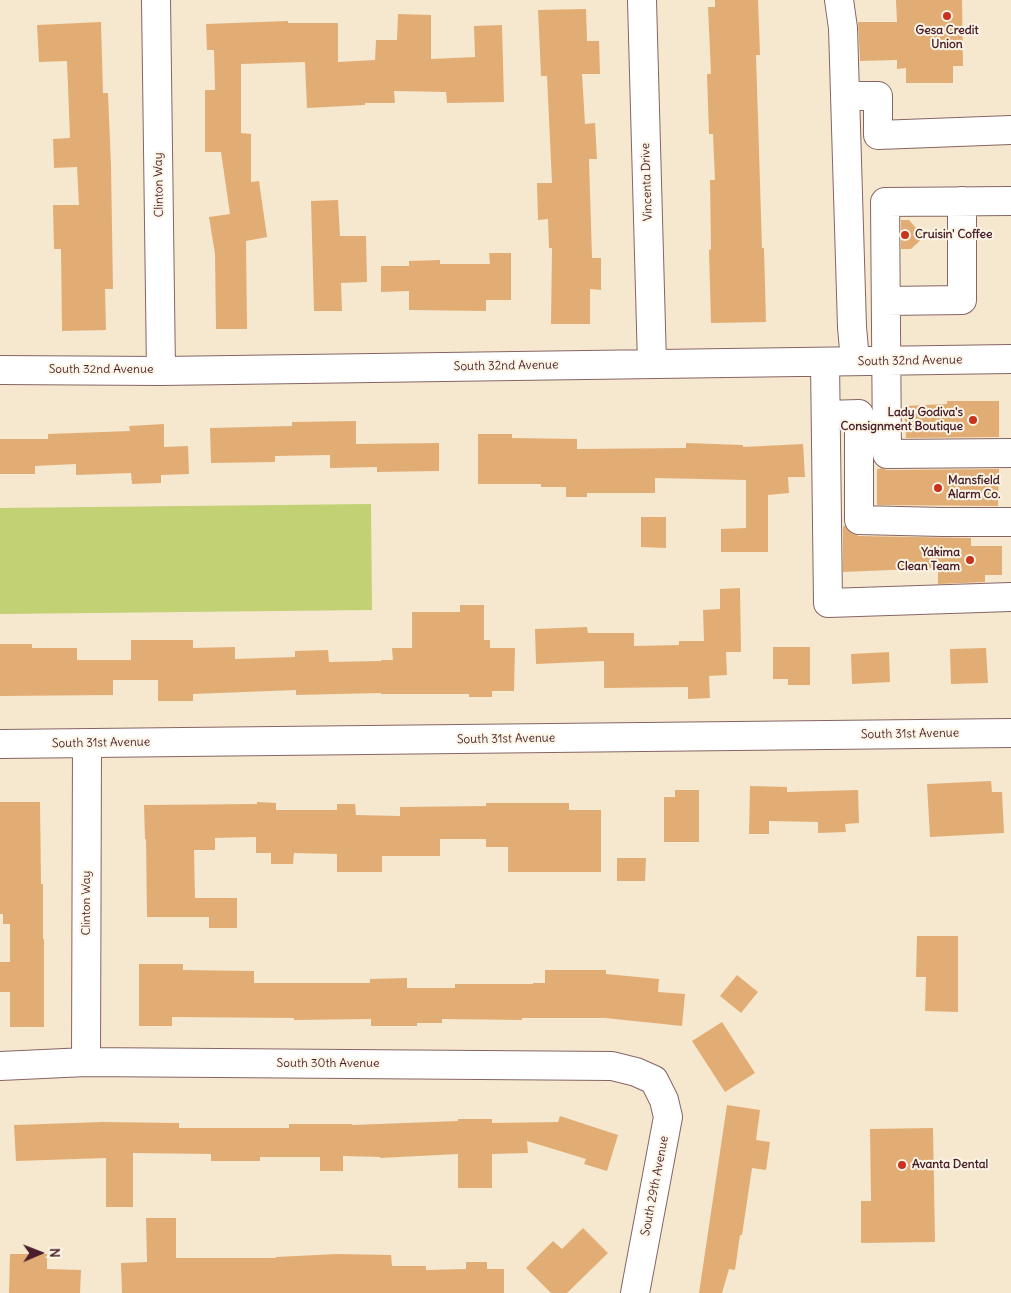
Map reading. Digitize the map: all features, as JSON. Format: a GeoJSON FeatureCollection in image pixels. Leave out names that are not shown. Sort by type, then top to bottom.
{"type":"FeatureCollection","features":[{"type":"Feature","properties":{"kind":"street","name":"Clinton Way"},"geometry":{"type":"LineString","coordinates":[[156,0],[161,371]]}},
{"type":"Feature","properties":{"kind":"street","name":"Vincenta Drive"},"geometry":{"type":"LineString","coordinates":[[642,0],[652,364]]}},
{"type":"Feature","properties":{"kind":"street"},"geometry":{"type":"LineString","coordinates":[[839,0],[843,28],[854,361]]}},
{"type":"Feature","properties":{"kind":"street"},"geometry":{"type":"LineString","coordinates":[[845,96],[878,96],[878,135],[1011,130]]}},
{"type":"Feature","properties":{"kind":"street"},"geometry":{"type":"LineString","coordinates":[[886,301],[962,300],[962,201]]}},
{"type":"Feature","properties":{"kind":"street"},"geometry":{"type":"LineString","coordinates":[[1011,201],[885,202],[887,454],[1011,453]]}},
{"type":"Feature","properties":{"kind":"street","name":"South 32nd Avenue"},"geometry":{"type":"LineString","coordinates":[[0,370],[161,371],[1011,359]]}},
{"type":"Feature","properties":{"kind":"street"},"geometry":{"type":"LineString","coordinates":[[825,362],[828,603],[1011,597]]}},
{"type":"Feature","properties":{"kind":"street"},"geometry":{"type":"LineString","coordinates":[[826,415],[859,414],[859,520],[1011,522]]}},
{"type":"Feature","properties":{"kind":"street","name":"South 31st Avenue"},"geometry":{"type":"LineString","coordinates":[[0,744],[1011,733]]}},
{"type":"Feature","properties":{"kind":"street","name":"Clinton Way"},"geometry":{"type":"LineString","coordinates":[[86,1062],[87,744]]}},
{"type":"Feature","properties":{"kind":"street","name":"South 30th Avenue"},"geometry":{"type":"LineString","coordinates":[[0,1066],[86,1062],[612,1066],[636,1072],[654,1080]]}},
{"type":"Feature","properties":{"kind":"street","name":"South 29th Avenue"},"geometry":{"type":"LineString","coordinates":[[635,1293],[668,1117],[664,1100],[654,1080]]}},
{"type":"Feature","properties":{"kind":"green space"},"geometry":{"type":"Polygon","coordinates":[[[371,504],[372,610],[0,614],[0,508],[371,504]]]}},
{"type":"Feature","properties":{"kind":"building"},"geometry":{"type":"Polygon","coordinates":[[[715,0],[758,0],[760,55],[756,55],[766,322],[711,323],[710,180],[715,180],[713,134],[709,134],[707,74],[711,74],[708,7],[715,7],[715,0]]]}},
{"type":"Feature","properties":{"kind":"building"},"geometry":{"type":"Polygon","coordinates":[[[896,0],[962,0],[963,66],[953,66],[953,83],[906,83],[906,68],[897,69],[897,60],[860,61],[858,22],[897,22],[896,0]]]}},
{"type":"Feature","properties":{"kind":"building"},"geometry":{"type":"Polygon","coordinates":[[[586,9],[587,41],[599,41],[600,74],[582,74],[585,124],[595,123],[597,159],[589,159],[592,258],[601,258],[601,290],[590,289],[590,324],[551,324],[552,248],[549,248],[548,219],[538,220],[537,183],[552,183],[547,76],[541,76],[538,10],[586,9]]]}},
{"type":"Feature","properties":{"kind":"building"},"geometry":{"type":"Polygon","coordinates":[[[398,14],[431,15],[431,59],[475,57],[474,26],[502,25],[504,102],[447,103],[446,92],[394,91],[395,103],[365,103],[365,105],[307,108],[305,62],[241,64],[241,133],[251,134],[251,182],[259,181],[267,237],[246,241],[247,329],[216,329],[215,254],[209,217],[230,214],[221,152],[205,152],[205,90],[215,90],[214,50],[207,50],[206,24],[288,21],[288,23],[338,23],[338,62],[375,60],[376,40],[397,40],[398,14]]]}},
{"type":"Feature","properties":{"kind":"building"},"geometry":{"type":"Polygon","coordinates":[[[101,22],[103,93],[108,93],[113,289],[105,289],[106,330],[62,331],[61,249],[54,249],[53,205],[79,205],[77,167],[54,168],[53,139],[70,138],[67,61],[39,62],[37,25],[101,22]]]}},
{"type":"Feature","properties":{"kind":"building"},"geometry":{"type":"Polygon","coordinates":[[[338,200],[340,236],[366,236],[367,282],[341,283],[342,311],[314,311],[311,201],[338,200]]]}},
{"type":"Feature","properties":{"kind":"building","name":"Cruisin' Coffee"},"geometry":{"type":"Polygon","coordinates":[[[901,220],[909,220],[924,237],[911,249],[901,249],[901,220]]]}},
{"type":"Feature","properties":{"kind":"building"},"geometry":{"type":"Polygon","coordinates":[[[489,253],[511,253],[511,300],[486,300],[486,311],[409,310],[409,291],[381,292],[381,266],[409,266],[409,261],[440,260],[440,264],[490,264],[489,253]]]}},
{"type":"Feature","properties":{"kind":"building"},"geometry":{"type":"Polygon","coordinates":[[[947,401],[999,401],[999,437],[906,438],[904,406],[947,404],[947,401]]]}},
{"type":"Feature","properties":{"kind":"building"},"geometry":{"type":"Polygon","coordinates":[[[356,421],[356,444],[439,443],[439,471],[377,472],[377,467],[330,468],[330,455],[275,456],[275,462],[211,463],[210,428],[292,426],[292,422],[356,421]]]}},
{"type":"Feature","properties":{"kind":"building"},"geometry":{"type":"Polygon","coordinates":[[[164,424],[164,447],[188,446],[189,474],[161,475],[161,483],[132,484],[131,473],[76,475],[76,464],[35,466],[35,474],[0,474],[0,439],[48,439],[48,434],[130,431],[129,426],[164,424]]]}},
{"type":"Feature","properties":{"kind":"building"},"geometry":{"type":"Polygon","coordinates":[[[478,434],[512,434],[512,438],[577,439],[577,449],[686,448],[686,443],[743,445],[743,447],[803,444],[805,477],[788,477],[789,493],[768,495],[768,552],[721,552],[721,529],[746,528],[746,480],[655,478],[655,493],[587,493],[587,497],[566,497],[566,487],[541,487],[541,484],[478,484],[478,434]]]}},
{"type":"Feature","properties":{"kind":"building","name":"Mansfield Alarm Co."},"geometry":{"type":"Polygon","coordinates":[[[877,469],[887,470],[999,469],[998,506],[877,505],[877,469]]]}},
{"type":"Feature","properties":{"kind":"building"},"geometry":{"type":"Polygon","coordinates":[[[641,517],[666,517],[666,548],[641,547],[641,517]]]}},
{"type":"Feature","properties":{"kind":"building"},"geometry":{"type":"Polygon","coordinates":[[[843,526],[851,533],[859,536],[971,538],[971,546],[1002,546],[1002,575],[985,575],[985,582],[938,584],[938,568],[843,572],[843,526]]]}},
{"type":"Feature","properties":{"kind":"building"},"geometry":{"type":"Polygon","coordinates":[[[740,588],[741,652],[726,652],[727,675],[709,676],[710,698],[688,699],[688,687],[604,688],[604,661],[536,664],[535,629],[587,627],[588,633],[634,633],[634,646],[679,645],[679,641],[704,641],[703,610],[720,609],[720,589],[740,588]]]}},
{"type":"Feature","properties":{"kind":"building"},"geometry":{"type":"Polygon","coordinates":[[[460,605],[484,605],[484,640],[490,640],[490,648],[515,648],[514,691],[492,691],[492,697],[469,697],[469,694],[381,693],[296,695],[296,690],[193,694],[193,701],[158,701],[158,680],[113,680],[113,695],[0,696],[0,644],[32,644],[32,648],[77,648],[77,660],[131,660],[131,640],[193,640],[193,648],[235,647],[235,659],[295,657],[295,651],[328,650],[329,662],[393,660],[392,648],[412,648],[412,612],[460,612],[460,605]]]}},
{"type":"Feature","properties":{"kind":"building"},"geometry":{"type":"Polygon","coordinates":[[[773,647],[810,647],[810,685],[788,685],[788,679],[773,679],[773,647]]]}},
{"type":"Feature","properties":{"kind":"building"},"geometry":{"type":"Polygon","coordinates":[[[986,648],[988,683],[951,684],[950,649],[986,648]]]}},
{"type":"Feature","properties":{"kind":"building"},"geometry":{"type":"Polygon","coordinates":[[[889,652],[890,682],[852,684],[851,654],[889,652]]]}},
{"type":"Feature","properties":{"kind":"building"},"geometry":{"type":"Polygon","coordinates":[[[991,781],[992,792],[1002,792],[1004,833],[930,837],[927,784],[991,781]]]}},
{"type":"Feature","properties":{"kind":"building"},"geometry":{"type":"Polygon","coordinates":[[[750,786],[787,787],[787,792],[858,790],[859,823],[845,824],[846,832],[818,833],[818,822],[769,821],[769,834],[749,834],[750,786]]]}},
{"type":"Feature","properties":{"kind":"building"},"geometry":{"type":"Polygon","coordinates":[[[675,790],[699,790],[699,842],[664,842],[664,797],[675,797],[675,790]]]}},
{"type":"Feature","properties":{"kind":"building"},"geometry":{"type":"Polygon","coordinates":[[[0,802],[40,802],[44,939],[44,1027],[10,1027],[10,992],[0,992],[0,962],[10,962],[10,924],[3,924],[3,914],[0,914],[0,802]]]}},
{"type":"Feature","properties":{"kind":"building"},"geometry":{"type":"Polygon","coordinates":[[[257,802],[276,803],[276,810],[337,810],[337,804],[355,804],[356,815],[400,816],[400,807],[486,806],[486,803],[569,803],[569,810],[601,810],[601,872],[508,872],[508,847],[486,847],[486,839],[440,839],[440,856],[382,856],[382,872],[337,872],[337,854],[294,853],[293,864],[271,864],[271,853],[256,853],[256,837],[215,838],[215,850],[194,850],[195,898],[237,898],[237,928],[209,928],[209,917],[147,917],[144,805],[257,804],[257,802]]]}},
{"type":"Feature","properties":{"kind":"building"},"geometry":{"type":"Polygon","coordinates":[[[617,858],[646,858],[645,881],[617,881],[617,858]]]}},
{"type":"Feature","properties":{"kind":"building"},"geometry":{"type":"Polygon","coordinates":[[[917,936],[958,936],[958,1012],[925,1011],[926,977],[916,977],[917,936]]]}},
{"type":"Feature","properties":{"kind":"building"},"geometry":{"type":"Polygon","coordinates":[[[139,964],[183,964],[183,970],[254,971],[254,983],[370,983],[370,979],[407,978],[407,988],[455,988],[455,984],[545,983],[545,970],[606,970],[606,974],[659,979],[658,992],[685,994],[682,1026],[605,1018],[442,1019],[442,1023],[417,1023],[417,1026],[371,1026],[371,1019],[294,1020],[294,1018],[172,1017],[172,1026],[139,1026],[139,964]]]}},
{"type":"Feature","properties":{"kind":"building"},"geometry":{"type":"Polygon","coordinates":[[[737,975],[758,992],[741,1013],[720,996],[737,975]]]}},
{"type":"Feature","properties":{"kind":"building"},"geometry":{"type":"Polygon","coordinates":[[[722,1022],[755,1073],[725,1092],[692,1041],[722,1022]]]}},
{"type":"Feature","properties":{"kind":"building"},"geometry":{"type":"Polygon","coordinates":[[[727,1105],[760,1110],[756,1140],[770,1142],[766,1170],[752,1168],[735,1270],[729,1269],[722,1293],[699,1293],[727,1105]]]}},
{"type":"Feature","properties":{"kind":"building"},"geometry":{"type":"Polygon","coordinates":[[[560,1116],[618,1135],[607,1171],[584,1164],[586,1159],[527,1141],[528,1153],[492,1154],[492,1188],[458,1188],[458,1154],[380,1158],[343,1156],[343,1171],[320,1171],[320,1157],[260,1157],[260,1161],[211,1161],[211,1154],[133,1153],[133,1207],[106,1207],[106,1158],[16,1161],[14,1125],[103,1122],[179,1123],[179,1128],[289,1128],[289,1124],[352,1125],[458,1121],[458,1119],[492,1119],[492,1123],[558,1122],[560,1116]]]}},
{"type":"Feature","properties":{"kind":"building","name":"Avanta Dental"},"geometry":{"type":"Polygon","coordinates":[[[933,1128],[935,1242],[861,1243],[861,1201],[871,1201],[870,1129],[933,1128]]]}},
{"type":"Feature","properties":{"kind":"building"},"geometry":{"type":"Polygon","coordinates":[[[146,1218],[176,1218],[176,1258],[276,1258],[337,1254],[391,1255],[392,1266],[426,1266],[426,1270],[466,1269],[466,1262],[487,1262],[487,1269],[504,1269],[504,1293],[122,1293],[121,1263],[147,1262],[146,1218]]]}},
{"type":"Feature","properties":{"kind":"building"},"geometry":{"type":"Polygon","coordinates":[[[583,1228],[608,1253],[567,1293],[551,1293],[526,1268],[553,1241],[562,1249],[583,1228]]]}},
{"type":"Feature","properties":{"kind":"building"},"geometry":{"type":"Polygon","coordinates":[[[10,1254],[47,1254],[47,1269],[81,1270],[80,1293],[9,1293],[10,1254]]]}},
{"type":"Feature","properties":{"kind":"place","name":"Gesa Credit Union"},"geometry":{"type":"Point","coordinates":[947,16]}},
{"type":"Feature","properties":{"kind":"place","name":"Cruisin' Coffee"},"geometry":{"type":"Point","coordinates":[905,235]}},
{"type":"Feature","properties":{"kind":"place","name":"Lady Godiva's Consignment Boutique"},"geometry":{"type":"Point","coordinates":[973,420]}},
{"type":"Feature","properties":{"kind":"place","name":"Mansfield Alarm Co."},"geometry":{"type":"Point","coordinates":[938,488]}},
{"type":"Feature","properties":{"kind":"place","name":"Yakima Clean Team"},"geometry":{"type":"Point","coordinates":[970,560]}},
{"type":"Feature","properties":{"kind":"place","name":"Avanta Dental"},"geometry":{"type":"Point","coordinates":[902,1165]}}]}
